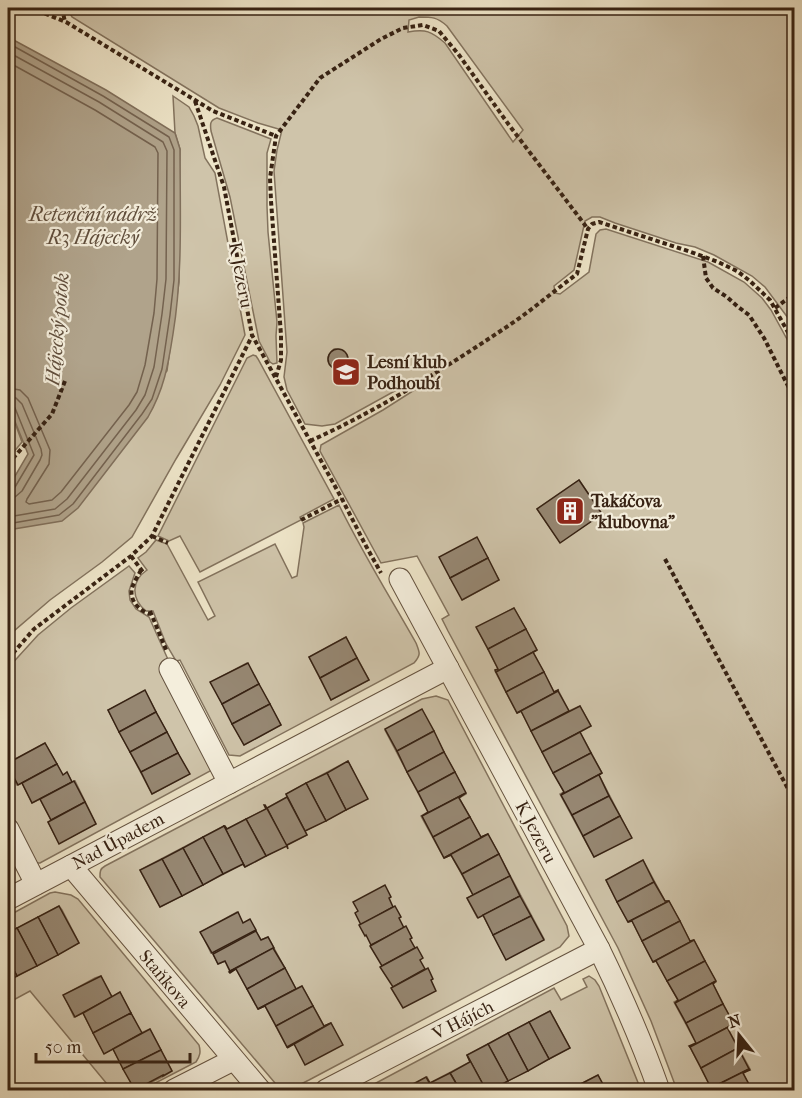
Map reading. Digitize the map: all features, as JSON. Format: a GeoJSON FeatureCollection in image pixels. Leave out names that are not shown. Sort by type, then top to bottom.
{"type":"FeatureCollection","features":[{"type":"Feature","properties":{"kind":"street","name":"K Jezeru"},"geometry":{"type":"LineString","coordinates":[[392,578],[448,668],[599,949],[628,1008],[659,1090]]}},
{"type":"Feature","properties":{"kind":"street","name":"Nad Úpadem"},"geometry":{"type":"LineString","coordinates":[[8,900],[448,668]]}},
{"type":"Feature","properties":{"kind":"street"},"geometry":{"type":"LineString","coordinates":[[170,669],[229,783]]}},
{"type":"Feature","properties":{"kind":"street"},"geometry":{"type":"LineString","coordinates":[[8,829],[36,884]]}},
{"type":"Feature","properties":{"kind":"street","name":"Staňkova"},"geometry":{"type":"LineString","coordinates":[[71,866],[260,1090]]}},
{"type":"Feature","properties":{"kind":"street","name":"V Hájích"},"geometry":{"type":"LineString","coordinates":[[326,1090],[599,949]]}},
{"type":"Feature","properties":{"kind":"street"},"geometry":{"type":"LineString","coordinates":[[174,1090],[233,1060]]}},
{"type":"Feature","properties":{"kind":"path"},"geometry":{"type":"LineString","coordinates":[[31,8],[66,22],[213,111],[276,136]]}},
{"type":"Feature","properties":{"kind":"path"},"geometry":{"type":"LineString","coordinates":[[62,8],[66,22]]}},
{"type":"Feature","properties":{"kind":"path"},"geometry":{"type":"LineString","coordinates":[[276,377],[281,360],[281,335],[270,178],[276,136],[320,78],[381,39],[403,28],[423,25],[439,31],[588,229]]}},
{"type":"Feature","properties":{"kind":"path","name":"K Jezeru"},"geometry":{"type":"LineString","coordinates":[[195,100],[224,187],[252,335],[366,546],[392,578]]}},
{"type":"Feature","properties":{"kind":"path"},"geometry":{"type":"LineString","coordinates":[[310,441],[356,419],[444,366],[509,325],[577,274],[588,229],[592,224],[598,222],[703,256],[737,271],[770,300],[795,343]]}},
{"type":"Feature","properties":{"kind":"path"},"geometry":{"type":"LineString","coordinates":[[703,256],[706,278],[713,288],[749,315],[764,338],[795,398]]}},
{"type":"Feature","properties":{"kind":"path"},"geometry":{"type":"LineString","coordinates":[[775,308],[795,294]]}},
{"type":"Feature","properties":{"kind":"path"},"geometry":{"type":"LineString","coordinates":[[8,659],[34,629],[131,556],[152,536],[252,335]]}},
{"type":"Feature","properties":{"kind":"path"},"geometry":{"type":"LineString","coordinates":[[8,464],[52,414],[65,381]]}},
{"type":"Feature","properties":{"kind":"path"},"geometry":{"type":"LineString","coordinates":[[301,520],[342,499]]}},
{"type":"Feature","properties":{"kind":"path"},"geometry":{"type":"LineString","coordinates":[[152,536],[168,543]]}},
{"type":"Feature","properties":{"kind":"path"},"geometry":{"type":"LineString","coordinates":[[131,556],[142,571],[131,595],[138,608],[146,613],[150,612],[172,663],[170,669]]}},
{"type":"Feature","properties":{"kind":"path"},"geometry":{"type":"LineString","coordinates":[[665,559],[795,800]]}},
{"type":"Feature","properties":{"kind":"path"},"geometry":{"type":"LineString","coordinates":[[8,1078],[15,1090]]}},
{"type":"Feature","properties":{"kind":"shaded area"},"geometry":{"type":"Polygon","coordinates":[[[67,8],[794,8],[794,331],[788,318],[765,287],[752,276],[695,247],[676,243],[600,217],[592,217],[585,221],[574,270],[554,286],[555,293],[560,294],[589,272],[596,234],[606,229],[708,262],[744,282],[762,298],[771,310],[794,352],[794,1090],[752,1090],[743,1073],[750,1069],[728,1029],[734,1025],[713,984],[716,982],[694,940],[690,941],[669,901],[665,901],[643,860],[606,880],[628,922],[632,921],[653,962],[656,961],[678,1000],[674,1002],[696,1043],[690,1047],[711,1088],[677,1090],[651,1021],[618,948],[448,631],[442,619],[449,615],[417,556],[381,563],[320,451],[321,445],[416,389],[411,382],[335,424],[322,426],[305,424],[287,390],[284,377],[287,352],[274,171],[282,130],[219,108],[72,17],[67,8]],[[431,17],[409,20],[408,32],[428,32],[445,43],[513,142],[523,130],[447,26],[431,17]],[[334,349],[328,362],[331,367],[343,367],[348,361],[344,351],[334,349]],[[579,480],[537,509],[560,542],[602,514],[579,480]],[[488,560],[462,600],[499,580],[488,560]],[[514,608],[477,628],[498,669],[495,671],[517,713],[521,711],[564,792],[560,794],[594,857],[631,837],[599,775],[602,773],[580,732],[591,726],[580,706],[569,711],[558,690],[554,692],[533,652],[537,650],[514,608]]]}},
{"type":"Feature","properties":{"kind":"shaded area"},"geometry":{"type":"Polygon","coordinates":[[[173,96],[189,107],[194,116],[205,158],[215,173],[245,335],[220,385],[132,537],[50,600],[8,636],[8,533],[167,371],[179,282],[180,149],[175,133],[173,96]]]}},
{"type":"Feature","properties":{"kind":"shaded area"},"geometry":{"type":"Polygon","coordinates":[[[217,118],[271,139],[267,153],[267,206],[277,322],[277,363],[273,364],[259,341],[230,197],[211,131],[211,123],[217,118]]]}},
{"type":"Feature","properties":{"kind":"shaded area"},"geometry":{"type":"Polygon","coordinates":[[[253,355],[258,359],[334,499],[300,517],[301,520],[200,572],[180,536],[169,541],[158,536],[247,358],[253,355]]]}},
{"type":"Feature","properties":{"kind":"shaded area"},"geometry":{"type":"Polygon","coordinates":[[[8,404],[22,442],[8,459],[8,404]]]}},
{"type":"Feature","properties":{"kind":"shaded area"},"geometry":{"type":"Polygon","coordinates":[[[339,505],[416,643],[419,656],[414,663],[240,756],[229,755],[180,660],[176,661],[166,644],[153,611],[146,611],[138,601],[136,585],[138,579],[147,570],[138,558],[156,540],[167,544],[208,620],[215,616],[198,582],[275,544],[292,578],[297,576],[303,523],[339,505]],[[346,637],[309,657],[331,700],[369,680],[346,637]],[[247,663],[211,682],[244,745],[281,725],[247,663]]]}},
{"type":"Feature","properties":{"kind":"shaded area"},"geometry":{"type":"Polygon","coordinates":[[[129,566],[135,573],[129,591],[130,600],[136,609],[149,617],[212,770],[40,863],[34,863],[8,814],[8,766],[17,785],[22,783],[32,803],[40,799],[59,843],[96,824],[75,781],[72,782],[67,773],[63,775],[45,743],[8,763],[8,668],[38,635],[129,566]],[[145,691],[108,710],[152,794],[189,774],[145,691]]]}},
{"type":"Feature","properties":{"kind":"shaded area"},"geometry":{"type":"Polygon","coordinates":[[[436,696],[448,700],[567,926],[569,936],[560,947],[309,1080],[297,1086],[281,1088],[100,877],[101,870],[422,699],[436,696]],[[422,710],[385,730],[428,812],[421,816],[444,858],[451,855],[473,895],[467,898],[477,917],[483,915],[506,959],[544,939],[488,834],[481,837],[459,798],[466,794],[422,710]],[[348,761],[286,794],[287,797],[267,808],[265,805],[266,809],[227,829],[224,826],[140,870],[160,907],[243,864],[245,867],[307,835],[305,831],[367,799],[348,761]],[[237,912],[201,932],[211,953],[255,930],[243,923],[237,912]],[[256,931],[213,954],[218,964],[225,961],[230,972],[236,969],[258,1009],[265,1006],[287,1047],[294,1044],[342,1045],[331,1023],[324,1026],[302,986],[296,989],[268,937],[261,940],[256,931]]]}},
{"type":"Feature","properties":{"kind":"shaded area"},"geometry":{"type":"Polygon","coordinates":[[[50,893],[71,895],[78,899],[199,1045],[200,1054],[196,1062],[142,1090],[135,1090],[112,1090],[30,991],[8,1003],[8,981],[79,943],[59,906],[8,933],[8,916],[50,893]],[[101,976],[64,995],[74,1017],[83,1013],[104,1053],[113,1049],[135,1090],[172,1071],[150,1029],[141,1033],[120,992],[112,997],[101,976]]]}},
{"type":"Feature","properties":{"kind":"shaded area"},"geometry":{"type":"Polygon","coordinates":[[[589,976],[599,986],[641,1090],[606,1090],[598,1075],[569,1090],[491,1090],[570,1048],[550,1011],[467,1055],[470,1062],[430,1083],[427,1077],[400,1090],[363,1090],[554,988],[561,1000],[587,987],[583,979],[589,976]]]}},
{"type":"Feature","properties":{"kind":"water","name":"Retenční nádrž R3 Hájecký"},"geometry":{"type":"Polygon","coordinates":[[[8,37],[106,90],[175,133],[180,149],[180,265],[176,311],[167,367],[162,387],[148,417],[78,508],[62,521],[14,529],[8,533],[8,488],[28,454],[8,404],[8,37]]]}},
{"type":"Feature","properties":{"kind":"building"},"geometry":{"type":"Polygon","coordinates":[[[338,349],[345,352],[348,359],[345,366],[338,369],[331,366],[328,359],[331,352],[338,349]]]}},
{"type":"Feature","properties":{"kind":"building","name":"Takáčova \"klubovna\""},"geometry":{"type":"Polygon","coordinates":[[[579,480],[602,514],[560,543],[537,509],[579,480]]]}},
{"type":"Feature","properties":{"kind":"building"},"geometry":{"type":"Polygon","coordinates":[[[477,537],[488,558],[450,578],[439,557],[477,537]]]}},
{"type":"Feature","properties":{"kind":"building"},"geometry":{"type":"Polygon","coordinates":[[[488,558],[499,580],[462,600],[450,578],[488,558]]]}},
{"type":"Feature","properties":{"kind":"building"},"geometry":{"type":"Polygon","coordinates":[[[514,608],[526,629],[488,649],[476,627],[514,608]]]}},
{"type":"Feature","properties":{"kind":"building"},"geometry":{"type":"Polygon","coordinates":[[[526,629],[537,650],[496,672],[495,670],[498,669],[488,649],[526,629]]]}},
{"type":"Feature","properties":{"kind":"building"},"geometry":{"type":"Polygon","coordinates":[[[346,637],[357,658],[320,678],[309,657],[346,637]]]}},
{"type":"Feature","properties":{"kind":"building"},"geometry":{"type":"Polygon","coordinates":[[[533,652],[544,672],[506,692],[496,672],[533,652]]]}},
{"type":"Feature","properties":{"kind":"building"},"geometry":{"type":"Polygon","coordinates":[[[357,658],[369,680],[331,700],[320,678],[357,658]]]}},
{"type":"Feature","properties":{"kind":"building"},"geometry":{"type":"Polygon","coordinates":[[[248,663],[259,684],[222,704],[210,682],[248,663]]]}},
{"type":"Feature","properties":{"kind":"building"},"geometry":{"type":"Polygon","coordinates":[[[544,672],[554,692],[558,691],[517,713],[506,692],[544,672]]]}},
{"type":"Feature","properties":{"kind":"building"},"geometry":{"type":"Polygon","coordinates":[[[259,684],[270,704],[232,724],[222,704],[259,684]]]}},
{"type":"Feature","properties":{"kind":"building"},"geometry":{"type":"Polygon","coordinates":[[[145,690],[156,712],[119,732],[108,710],[145,690]]]}},
{"type":"Feature","properties":{"kind":"building"},"geometry":{"type":"Polygon","coordinates":[[[558,691],[569,711],[531,731],[521,711],[517,713],[558,691]]]}},
{"type":"Feature","properties":{"kind":"building"},"geometry":{"type":"Polygon","coordinates":[[[270,704],[281,725],[244,745],[232,724],[270,704]]]}},
{"type":"Feature","properties":{"kind":"building"},"geometry":{"type":"Polygon","coordinates":[[[580,706],[591,726],[542,752],[531,731],[580,706]]]}},
{"type":"Feature","properties":{"kind":"building"},"geometry":{"type":"Polygon","coordinates":[[[422,709],[434,731],[397,751],[385,729],[422,709]]]}},
{"type":"Feature","properties":{"kind":"building"},"geometry":{"type":"Polygon","coordinates":[[[156,712],[167,732],[130,752],[119,732],[156,712]]]}},
{"type":"Feature","properties":{"kind":"building"},"geometry":{"type":"Polygon","coordinates":[[[434,731],[444,752],[407,772],[397,751],[434,731]]]}},
{"type":"Feature","properties":{"kind":"building"},"geometry":{"type":"Polygon","coordinates":[[[167,732],[178,753],[141,772],[130,752],[167,732]]]}},
{"type":"Feature","properties":{"kind":"building"},"geometry":{"type":"Polygon","coordinates":[[[580,732],[591,753],[553,773],[542,752],[580,732]]]}},
{"type":"Feature","properties":{"kind":"building"},"geometry":{"type":"Polygon","coordinates":[[[45,743],[57,764],[18,785],[8,763],[45,743]]]}},
{"type":"Feature","properties":{"kind":"building"},"geometry":{"type":"Polygon","coordinates":[[[444,752],[455,772],[418,792],[407,772],[444,752]]]}},
{"type":"Feature","properties":{"kind":"building"},"geometry":{"type":"Polygon","coordinates":[[[178,753],[190,774],[152,794],[141,772],[178,753]]]}},
{"type":"Feature","properties":{"kind":"building"},"geometry":{"type":"Polygon","coordinates":[[[591,753],[602,773],[561,795],[564,792],[553,773],[591,753]]]}},
{"type":"Feature","properties":{"kind":"building"},"geometry":{"type":"Polygon","coordinates":[[[348,761],[368,799],[346,810],[327,773],[348,761]]]}},
{"type":"Feature","properties":{"kind":"building"},"geometry":{"type":"Polygon","coordinates":[[[57,764],[63,775],[67,772],[72,782],[32,803],[22,783],[57,764]]]}},
{"type":"Feature","properties":{"kind":"building"},"geometry":{"type":"Polygon","coordinates":[[[455,772],[466,793],[422,816],[428,812],[418,792],[455,772]]]}},
{"type":"Feature","properties":{"kind":"building"},"geometry":{"type":"Polygon","coordinates":[[[327,773],[346,810],[326,821],[306,783],[327,773]]]}},
{"type":"Feature","properties":{"kind":"building"},"geometry":{"type":"Polygon","coordinates":[[[602,773],[599,775],[609,796],[572,815],[561,795],[602,773]]]}},
{"type":"Feature","properties":{"kind":"building"},"geometry":{"type":"Polygon","coordinates":[[[74,781],[85,802],[51,820],[40,799],[74,781]]]}},
{"type":"Feature","properties":{"kind":"building"},"geometry":{"type":"Polygon","coordinates":[[[306,783],[326,821],[305,831],[286,794],[306,783]]]}},
{"type":"Feature","properties":{"kind":"building"},"geometry":{"type":"Polygon","coordinates":[[[466,793],[459,798],[470,817],[433,837],[422,816],[466,793]]]}},
{"type":"Feature","properties":{"kind":"building"},"geometry":{"type":"Polygon","coordinates":[[[609,796],[620,816],[583,836],[572,815],[609,796]]]}},
{"type":"Feature","properties":{"kind":"building"},"geometry":{"type":"Polygon","coordinates":[[[287,797],[307,835],[287,845],[288,849],[267,808],[287,797]]]}},
{"type":"Feature","properties":{"kind":"building"},"geometry":{"type":"Polygon","coordinates":[[[85,802],[96,824],[59,844],[48,822],[85,802]]]}},
{"type":"Feature","properties":{"kind":"building"},"geometry":{"type":"Polygon","coordinates":[[[264,805],[287,846],[266,856],[246,819],[266,809],[264,805]]]}},
{"type":"Feature","properties":{"kind":"building"},"geometry":{"type":"Polygon","coordinates":[[[620,816],[632,838],[594,857],[583,836],[620,816]]]}},
{"type":"Feature","properties":{"kind":"building"},"geometry":{"type":"Polygon","coordinates":[[[470,817],[481,837],[488,834],[444,858],[433,837],[470,817]]]}},
{"type":"Feature","properties":{"kind":"building"},"geometry":{"type":"Polygon","coordinates":[[[246,819],[266,856],[245,867],[224,826],[227,829],[246,819]]]}},
{"type":"Feature","properties":{"kind":"building"},"geometry":{"type":"Polygon","coordinates":[[[224,826],[245,867],[243,864],[223,874],[203,837],[224,826]]]}},
{"type":"Feature","properties":{"kind":"building"},"geometry":{"type":"Polygon","coordinates":[[[488,834],[499,854],[462,874],[451,855],[444,858],[488,834]]]}},
{"type":"Feature","properties":{"kind":"building"},"geometry":{"type":"Polygon","coordinates":[[[203,837],[223,874],[203,885],[183,848],[203,837]]]}},
{"type":"Feature","properties":{"kind":"building"},"geometry":{"type":"Polygon","coordinates":[[[183,848],[203,885],[182,896],[162,859],[183,848]]]}},
{"type":"Feature","properties":{"kind":"building"},"geometry":{"type":"Polygon","coordinates":[[[499,854],[510,876],[473,895],[462,874],[499,854]]]}},
{"type":"Feature","properties":{"kind":"building"},"geometry":{"type":"Polygon","coordinates":[[[162,859],[182,896],[160,907],[140,870],[162,859]]]}},
{"type":"Feature","properties":{"kind":"building"},"geometry":{"type":"Polygon","coordinates":[[[643,860],[654,882],[617,902],[606,880],[643,860]]]}},
{"type":"Feature","properties":{"kind":"building"},"geometry":{"type":"Polygon","coordinates":[[[510,876],[520,896],[478,918],[467,898],[510,876]]]}},
{"type":"Feature","properties":{"kind":"building"},"geometry":{"type":"Polygon","coordinates":[[[654,882],[665,901],[669,901],[628,922],[617,902],[654,882]]]}},
{"type":"Feature","properties":{"kind":"building"},"geometry":{"type":"Polygon","coordinates":[[[385,885],[393,907],[361,925],[353,902],[385,885]]]}},
{"type":"Feature","properties":{"kind":"building"},"geometry":{"type":"Polygon","coordinates":[[[520,896],[531,916],[493,935],[483,915],[520,896]]]}},
{"type":"Feature","properties":{"kind":"building"},"geometry":{"type":"Polygon","coordinates":[[[669,901],[680,921],[642,941],[632,921],[628,922],[669,901]]]}},
{"type":"Feature","properties":{"kind":"building"},"geometry":{"type":"Polygon","coordinates":[[[59,906],[79,943],[58,955],[38,917],[59,906]]]}},
{"type":"Feature","properties":{"kind":"building"},"geometry":{"type":"Polygon","coordinates":[[[395,906],[404,928],[371,945],[359,925],[395,906]]]}},
{"type":"Feature","properties":{"kind":"building"},"geometry":{"type":"Polygon","coordinates":[[[238,912],[243,923],[250,919],[256,930],[212,953],[200,932],[238,912]]]}},
{"type":"Feature","properties":{"kind":"building"},"geometry":{"type":"Polygon","coordinates":[[[531,916],[544,940],[506,960],[493,935],[531,916]]]}},
{"type":"Feature","properties":{"kind":"building"},"geometry":{"type":"Polygon","coordinates":[[[38,917],[58,955],[37,966],[17,928],[38,917]]]}},
{"type":"Feature","properties":{"kind":"building"},"geometry":{"type":"Polygon","coordinates":[[[680,921],[690,941],[694,940],[653,962],[642,941],[680,921]]]}},
{"type":"Feature","properties":{"kind":"building"},"geometry":{"type":"Polygon","coordinates":[[[406,926],[415,948],[382,966],[370,946],[406,926]]]}},
{"type":"Feature","properties":{"kind":"building"},"geometry":{"type":"Polygon","coordinates":[[[17,928],[37,966],[17,976],[8,959],[8,933],[17,928]]]}},
{"type":"Feature","properties":{"kind":"building"},"geometry":{"type":"Polygon","coordinates":[[[256,931],[261,940],[268,937],[274,948],[230,971],[225,961],[218,964],[213,954],[256,931]]]}},
{"type":"Feature","properties":{"kind":"building"},"geometry":{"type":"Polygon","coordinates":[[[694,940],[705,961],[667,981],[656,961],[653,962],[694,940]]]}},
{"type":"Feature","properties":{"kind":"building"},"geometry":{"type":"Polygon","coordinates":[[[417,947],[423,958],[420,960],[425,969],[393,987],[380,967],[417,947]]]}},
{"type":"Feature","properties":{"kind":"building"},"geometry":{"type":"Polygon","coordinates":[[[273,948],[285,968],[247,989],[236,969],[229,972],[273,948]]]}},
{"type":"Feature","properties":{"kind":"building"},"geometry":{"type":"Polygon","coordinates":[[[8,959],[17,976],[8,981],[8,959]]]}},
{"type":"Feature","properties":{"kind":"building"},"geometry":{"type":"Polygon","coordinates":[[[705,961],[716,981],[675,1003],[678,1000],[667,981],[705,961]]]}},
{"type":"Feature","properties":{"kind":"building"},"geometry":{"type":"Polygon","coordinates":[[[285,968],[296,989],[258,1009],[247,989],[285,968]]]}},
{"type":"Feature","properties":{"kind":"building"},"geometry":{"type":"Polygon","coordinates":[[[428,968],[436,991],[403,1008],[391,988],[428,968]]]}},
{"type":"Feature","properties":{"kind":"building"},"geometry":{"type":"Polygon","coordinates":[[[101,976],[112,997],[75,1017],[63,995],[101,976]]]}},
{"type":"Feature","properties":{"kind":"building"},"geometry":{"type":"Polygon","coordinates":[[[716,981],[713,984],[723,1004],[686,1023],[675,1003],[716,981]]]}},
{"type":"Feature","properties":{"kind":"building"},"geometry":{"type":"Polygon","coordinates":[[[302,986],[313,1006],[276,1026],[265,1006],[258,1009],[302,986]]]}},
{"type":"Feature","properties":{"kind":"building"},"geometry":{"type":"Polygon","coordinates":[[[120,992],[131,1013],[93,1033],[83,1013],[120,992]]]}},
{"type":"Feature","properties":{"kind":"building"},"geometry":{"type":"Polygon","coordinates":[[[723,1004],[734,1024],[690,1047],[696,1043],[686,1023],[723,1004]]]}},
{"type":"Feature","properties":{"kind":"building"},"geometry":{"type":"Polygon","coordinates":[[[313,1006],[324,1026],[331,1023],[287,1047],[276,1026],[313,1006]]]}},
{"type":"Feature","properties":{"kind":"building"},"geometry":{"type":"Polygon","coordinates":[[[550,1011],[570,1048],[549,1059],[529,1022],[550,1011]]]}},
{"type":"Feature","properties":{"kind":"building"},"geometry":{"type":"Polygon","coordinates":[[[131,1013],[142,1033],[104,1054],[93,1033],[131,1013]]]}},
{"type":"Feature","properties":{"kind":"building"},"geometry":{"type":"Polygon","coordinates":[[[529,1022],[549,1059],[528,1071],[508,1033],[529,1022]]]}},
{"type":"Feature","properties":{"kind":"building"},"geometry":{"type":"Polygon","coordinates":[[[331,1023],[343,1045],[305,1065],[294,1044],[331,1023]]]}},
{"type":"Feature","properties":{"kind":"building"},"geometry":{"type":"Polygon","coordinates":[[[734,1024],[728,1029],[738,1048],[701,1068],[690,1047],[734,1024]]]}},
{"type":"Feature","properties":{"kind":"building"},"geometry":{"type":"Polygon","coordinates":[[[150,1029],[161,1050],[123,1069],[113,1049],[150,1029]]]}},
{"type":"Feature","properties":{"kind":"building"},"geometry":{"type":"Polygon","coordinates":[[[508,1033],[528,1071],[508,1081],[488,1044],[508,1033]]]}},
{"type":"Feature","properties":{"kind":"building"},"geometry":{"type":"Polygon","coordinates":[[[488,1044],[508,1081],[491,1090],[486,1090],[467,1055],[488,1044]]]}},
{"type":"Feature","properties":{"kind":"building"},"geometry":{"type":"Polygon","coordinates":[[[738,1048],[749,1069],[711,1088],[701,1068],[738,1048]]]}},
{"type":"Feature","properties":{"kind":"building"},"geometry":{"type":"Polygon","coordinates":[[[161,1050],[172,1071],[135,1090],[123,1069],[161,1050]]]}},
{"type":"Feature","properties":{"kind":"building"},"geometry":{"type":"Polygon","coordinates":[[[467,1055],[486,1090],[460,1090],[450,1073],[470,1062],[467,1055]]]}},
{"type":"Feature","properties":{"kind":"building"},"geometry":{"type":"Polygon","coordinates":[[[749,1069],[743,1073],[752,1090],[707,1090],[749,1069]]]}},
{"type":"Feature","properties":{"kind":"building"},"geometry":{"type":"Polygon","coordinates":[[[450,1073],[460,1090],[433,1090],[426,1077],[430,1083],[450,1073]]]}},
{"type":"Feature","properties":{"kind":"building"},"geometry":{"type":"Polygon","coordinates":[[[598,1075],[606,1090],[569,1090],[598,1075]]]}},
{"type":"Feature","properties":{"kind":"building"},"geometry":{"type":"Polygon","coordinates":[[[426,1077],[433,1090],[407,1090],[406,1088],[426,1077]]]}},
{"type":"Feature","properties":{"kind":"place","name":"Lesní klub Podhoubí"},"geometry":{"type":"Point","coordinates":[346,372]}},
{"type":"Feature","properties":{"kind":"place","name":"Takáčova \"klubovna\""},"geometry":{"type":"Point","coordinates":[570,511]}},
{"type":"Feature","properties":{"kind":"water label","name":"Hájecký potok"},"geometry":{"type":"Point","coordinates":[57,329]}}]}
